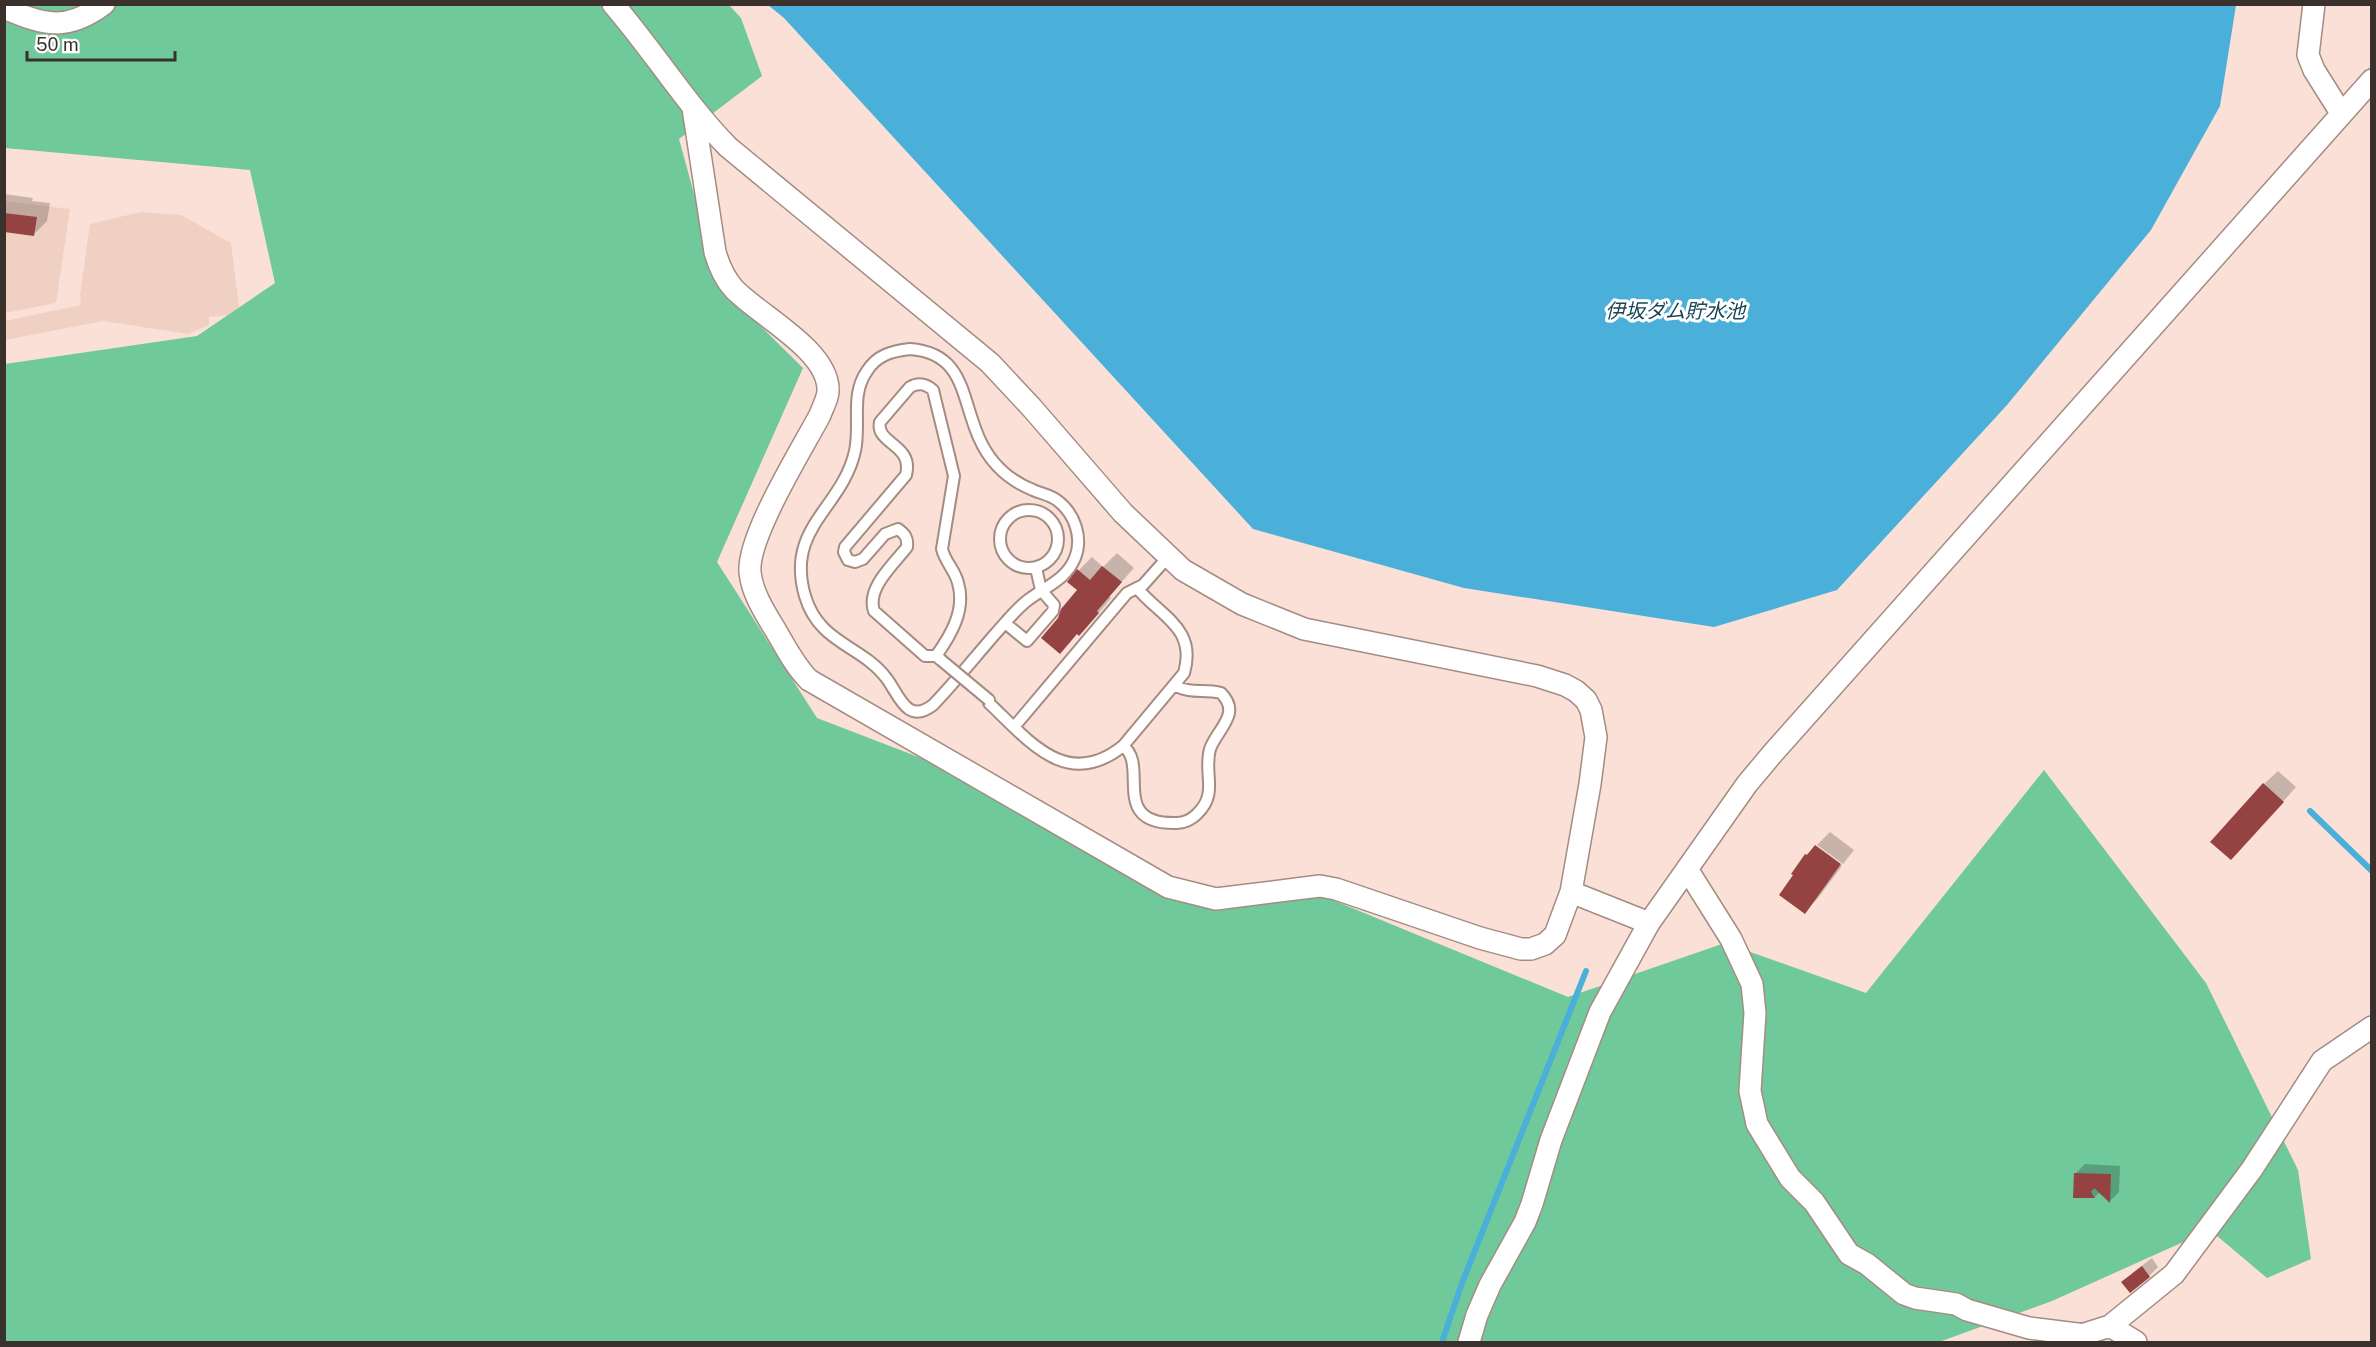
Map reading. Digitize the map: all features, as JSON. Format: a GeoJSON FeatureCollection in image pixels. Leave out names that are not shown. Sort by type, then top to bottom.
{"type":"FeatureCollection","features":[{"type":"Feature","properties":{"kind":"street"},"geometry":{"type":"LineString","coordinates":[[4,8],[55,25],[90,15],[104,4]]}},
{"type":"Feature","properties":{"kind":"street"},"geometry":{"type":"LineString","coordinates":[[613,4],[641,36],[693,108],[728,147],[990,363],[1123,513],[1183,570],[1242,604],[1304,629],[1556,682],[1576,691],[1586,700],[1591,710],[1596,738],[1590,784],[1571,892],[1555,935],[1545,944],[1521,949],[1480,938],[1336,889],[1320,886],[1216,899],[1168,887],[808,681],[798,669],[763,609],[754,589],[750,570],[754,543],[761,527],[820,415],[828,394],[827,380],[820,363],[814,356],[734,288],[722,272],[715,252],[693,108]]}},
{"type":"Feature","properties":{"kind":"street"},"geometry":{"type":"LineString","coordinates":[[2314,4],[2308,55],[2314,70],[2341,113]]}},
{"type":"Feature","properties":{"kind":"street"},"geometry":{"type":"LineString","coordinates":[[1469,1342],[1477,1315],[1490,1285],[1529,1213],[1551,1140],[1600,1012],[1649,923],[1747,784],[2372,80]]}},
{"type":"Feature","properties":{"kind":"street"},"geometry":{"type":"LineString","coordinates":[[1687,869],[1731,939],[1752,984],[1755,1012],[1750,1091],[1757,1124],[1790,1178],[1814,1202],[1849,1254],[1867,1264],[1904,1294],[1915,1298],[1956,1304],[1967,1310],[2029,1328],[2085,1335]]}},
{"type":"Feature","properties":{"kind":"street"},"geometry":{"type":"LineString","coordinates":[[1571,892],[1649,923]]}},
{"type":"Feature","properties":{"kind":"street"},"geometry":{"type":"LineString","coordinates":[[2051,1342],[2085,1335],[2110,1326],[2174,1274],[2252,1169],[2322,1061],[2372,1027]]}},
{"type":"Feature","properties":{"kind":"street"},"geometry":{"type":"LineString","coordinates":[[2110,1326],[2136,1342]]}},
{"type":"Feature","properties":{"kind":"lane"},"geometry":{"type":"LineString","coordinates":[[910,349],[933,353],[944,359],[958,377],[975,430],[991,460],[1019,484],[1058,500],[1069,512],[1077,529],[1078,541],[1075,558],[1065,574],[1041,590],[1018,608],[933,705],[917,711],[906,708],[901,703],[889,682],[877,668],[831,636],[808,604],[801,570],[802,547],[850,468],[858,436],[857,392],[867,369],[877,359],[887,353],[910,349]]}},
{"type":"Feature","properties":{"kind":"lane"},"geometry":{"type":"LineString","coordinates":[[939,658],[954,629],[959,609],[958,582],[942,549],[954,476],[933,390],[928,386],[915,384],[902,395],[880,422],[879,427],[882,435],[906,455],[908,469],[906,475],[845,547],[844,552],[848,560],[859,561],[885,534],[898,529],[908,540],[907,547],[876,588],[872,604],[874,611],[925,656],[939,658],[989,700],[989,704],[1043,752],[1061,762],[1081,764],[1100,761],[1123,746],[1184,673],[1187,656],[1184,638],[1173,621],[1146,599],[1137,588]]}},
{"type":"Feature","properties":{"kind":"lane"},"geometry":{"type":"LineString","coordinates":[[1028,510],[1038,512],[1053,522],[1057,530],[1059,539],[1053,556],[1047,563],[1036,568],[1020,567],[1011,563],[1000,546],[1003,526],[1018,512],[1028,510]]}},
{"type":"Feature","properties":{"kind":"lane"},"geometry":{"type":"LineString","coordinates":[[1014,727],[1127,593],[1143,585],[1168,557]]}},
{"type":"Feature","properties":{"kind":"lane"},"geometry":{"type":"LineString","coordinates":[[1005,623],[1027,641],[1053,610],[1054,605],[1041,590],[1036,568]]}},
{"type":"Feature","properties":{"kind":"lane"},"geometry":{"type":"LineString","coordinates":[[1123,746],[1132,756],[1134,766],[1132,790],[1142,812],[1154,820],[1179,823],[1193,818],[1207,803],[1210,788],[1210,751],[1215,738],[1228,720],[1230,707],[1221,693],[1189,692],[1174,685]]}},
{"type":"Feature","properties":{"kind":"shaded area"},"geometry":{"type":"Polygon","coordinates":[[[5,201],[70,209],[56,303],[5,313],[5,201]]]}},
{"type":"Feature","properties":{"kind":"shaded area"},"geometry":{"type":"Polygon","coordinates":[[[141,212],[181,215],[231,243],[240,314],[209,317],[209,325],[188,334],[103,321],[5,340],[5,321],[81,305],[80,295],[90,224],[141,212]]]}},
{"type":"Feature","properties":{"kind":"green space"},"geometry":{"type":"Polygon","coordinates":[[[5,4],[729,5],[741,18],[762,76],[679,139],[716,274],[728,294],[803,368],[717,562],[817,718],[921,758],[1145,886],[1206,908],[1323,896],[1568,997],[1725,943],[1866,993],[2044,770],[2206,983],[2298,1170],[2311,1259],[2267,1278],[2210,1230],[2052,1301],[1939,1342],[5,1342],[5,364],[197,336],[275,283],[250,170],[5,148],[5,4]]]}},
{"type":"Feature","properties":{"kind":"water","name":"伊坂ダム貯水池"},"geometry":{"type":"Polygon","coordinates":[[[768,5],[2236,5],[2220,106],[2151,230],[2007,405],[1837,590],[1714,627],[1464,588],[1253,529],[784,18],[768,5]]]}},
{"type":"Feature","properties":{"kind":"building"},"geometry":{"type":"Polygon","coordinates":[[[4,213],[37,217],[34,236],[4,232],[4,213]]]}},
{"type":"Feature","properties":{"kind":"building"},"geometry":{"type":"Polygon","coordinates":[[[1102,566],[1122,582],[1097,611],[1099,613],[1060,654],[1041,638],[1077,590],[1067,582],[1077,569],[1090,580],[1102,566]]]}},
{"type":"Feature","properties":{"kind":"building"},"geometry":{"type":"Polygon","coordinates":[[[2263,783],[2284,802],[2231,860],[2210,842],[2263,783]]]}},
{"type":"Feature","properties":{"kind":"building"},"geometry":{"type":"Polygon","coordinates":[[[1815,845],[1841,864],[1805,914],[1779,895],[1805,854],[1807,855],[1815,845]]]}},
{"type":"Feature","properties":{"kind":"building"},"geometry":{"type":"Polygon","coordinates":[[[2074,1173],[2111,1174],[2110,1203],[2094,1188],[2091,1192],[2095,1198],[2073,1198],[2074,1173]]]}},
{"type":"Feature","properties":{"kind":"building"},"geometry":{"type":"Polygon","coordinates":[[[2142,1266],[2150,1277],[2130,1293],[2121,1282],[2142,1266]]]}},
{"type":"Feature","properties":{"kind":"waterway"},"geometry":{"type":"LineString","coordinates":[[2310,811],[2372,871]]}},
{"type":"Feature","properties":{"kind":"waterway"},"geometry":{"type":"LineString","coordinates":[[1442,1342],[1462,1283],[1586,971]]}}]}
